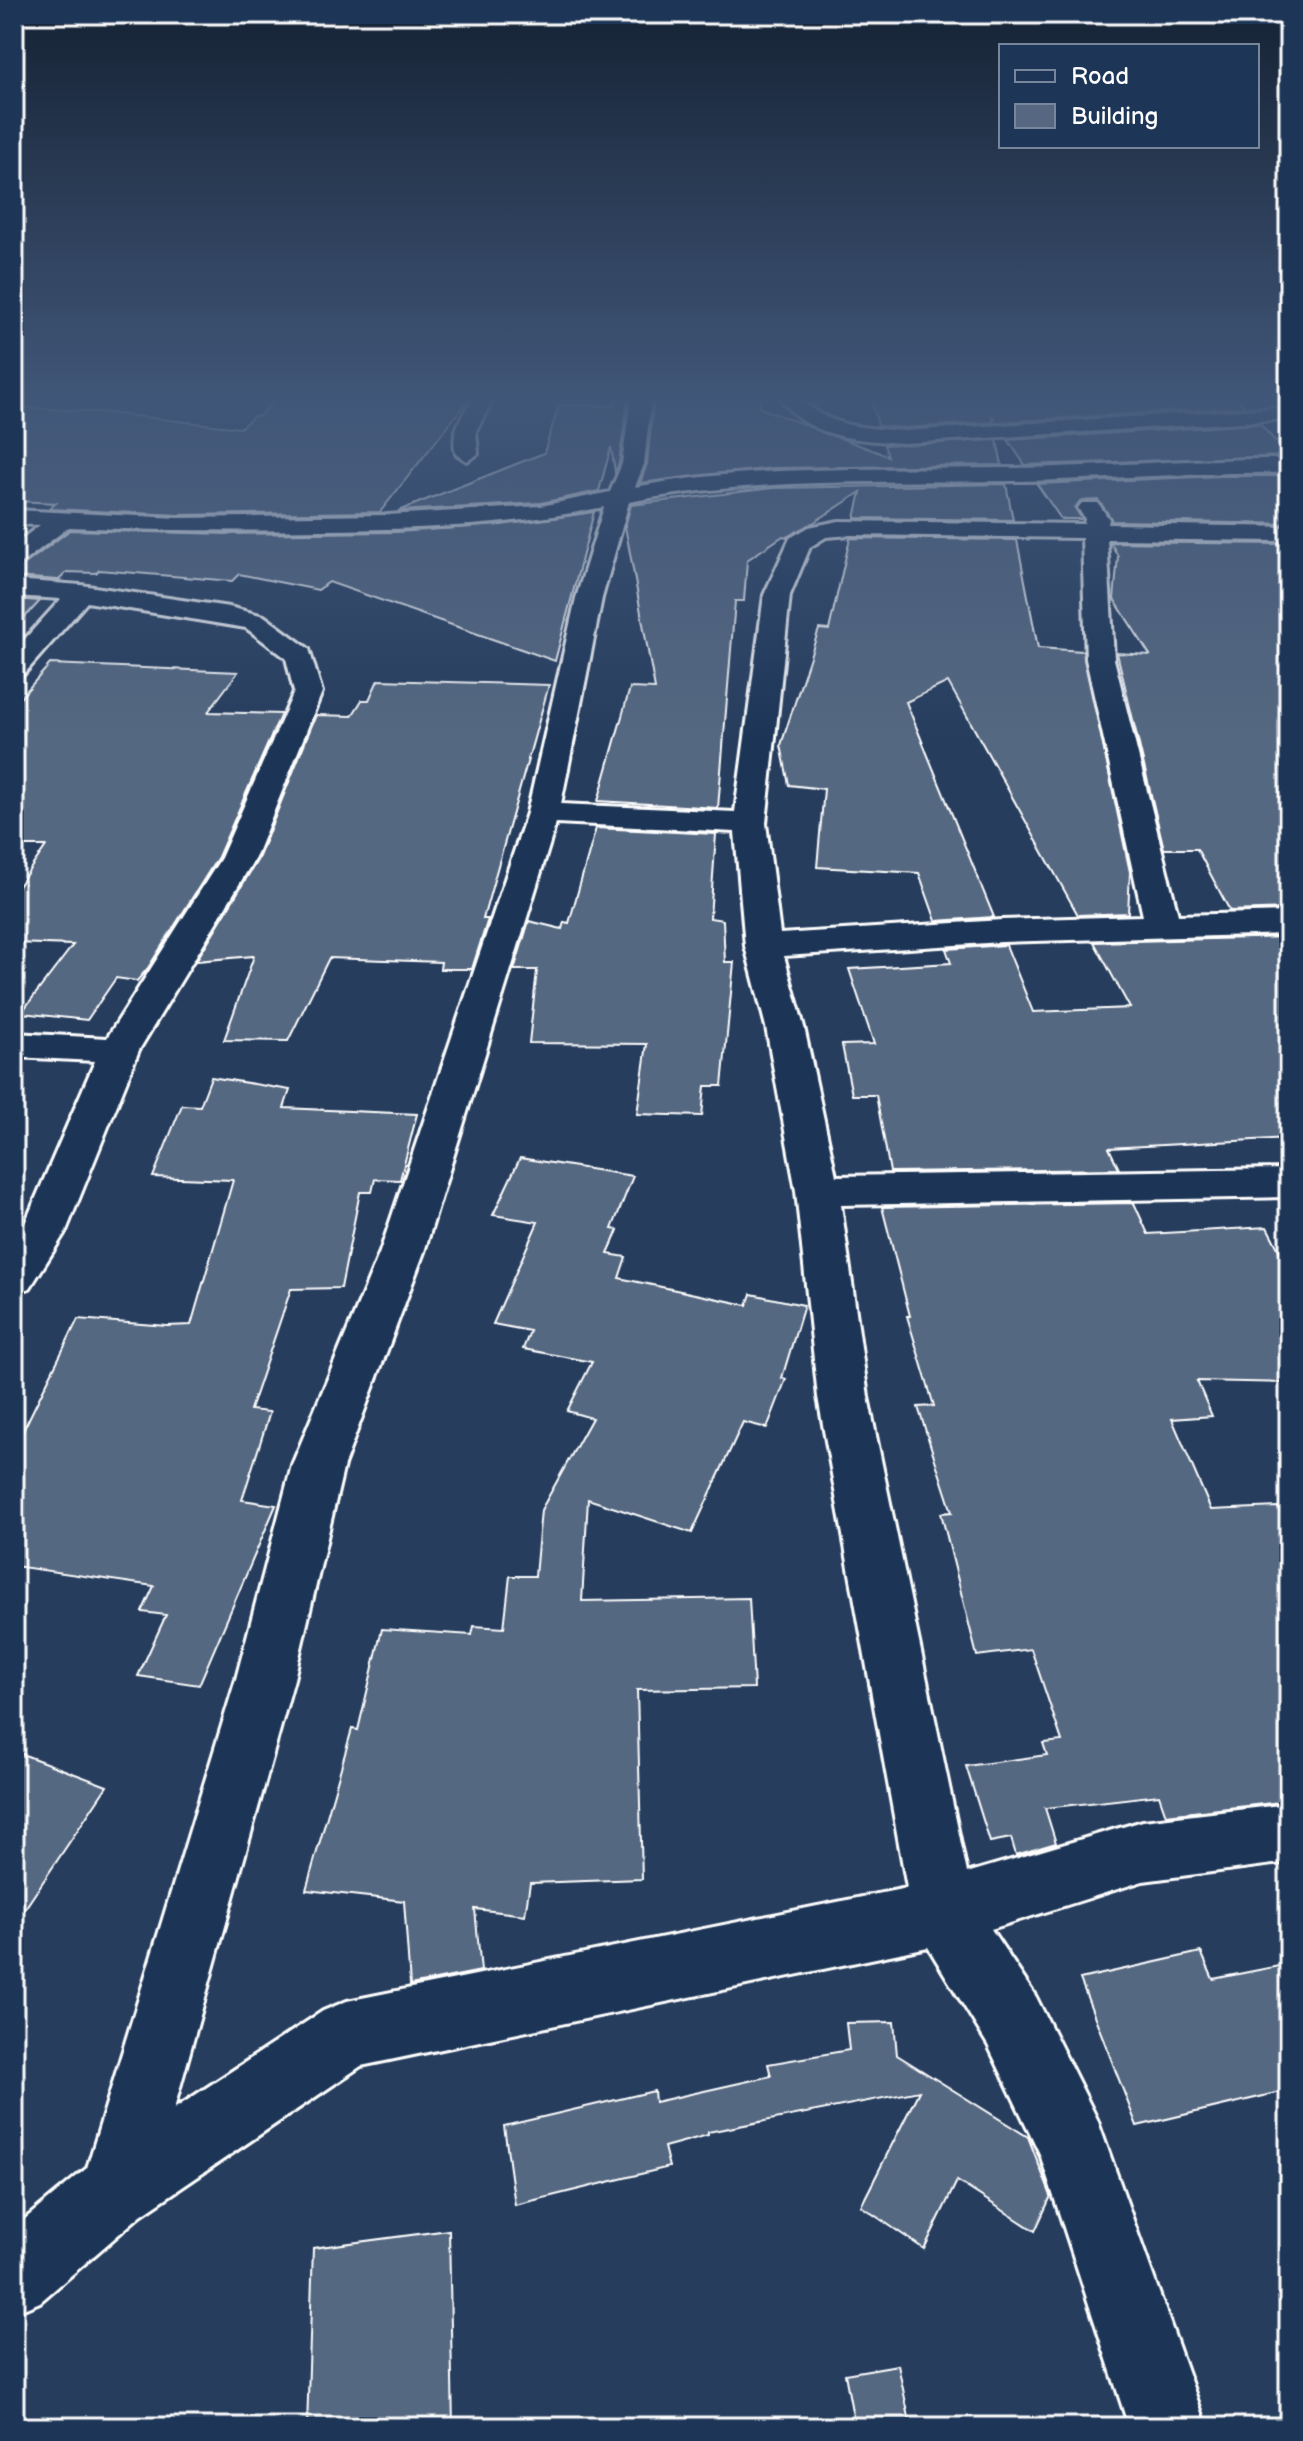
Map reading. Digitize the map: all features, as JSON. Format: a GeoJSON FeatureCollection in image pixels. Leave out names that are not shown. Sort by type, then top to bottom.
{"type":"FeatureCollection","features":[{"type":"Feature","properties":{"kind":"street"},"geometry":{"type":"LineString","coordinates":[[14,517],[286,525],[615,512],[589,598],[543,813],[402,1252],[318,1465],[265,1679],[116,2190]]}},
{"type":"Feature","properties":{"kind":"street"},"geometry":{"type":"LineString","coordinates":[[1092,512],[1097,519],[1094,532],[1100,659],[1163,926]]}},
{"type":"Feature","properties":{"kind":"street"},"geometry":{"type":"LineString","coordinates":[[14,557],[64,519]]}},
{"type":"Feature","properties":{"kind":"street"},"geometry":{"type":"LineString","coordinates":[[1168,2427],[1072,2144],[1012,2021],[943,1912],[843,1397],[818,1191],[785,1027],[763,946],[750,823],[777,595],[799,543],[805,537],[825,530],[884,528],[1289,534]]}},
{"type":"Feature","properties":{"kind":"street"},"geometry":{"type":"LineString","coordinates":[[14,588],[81,593],[229,615],[255,622],[299,655],[308,692],[238,858],[119,1050],[44,1231],[14,1277]]}},
{"type":"Feature","properties":{"kind":"street"},"geometry":{"type":"LineString","coordinates":[[14,668],[81,593]]}},
{"type":"Feature","properties":{"kind":"street"},"geometry":{"type":"LineString","coordinates":[[543,813],[637,815],[750,823]]}},
{"type":"Feature","properties":{"kind":"street"},"geometry":{"type":"LineString","coordinates":[[763,946],[1002,931],[1289,923]]}},
{"type":"Feature","properties":{"kind":"street"},"geometry":{"type":"LineString","coordinates":[[14,1045],[119,1050]]}},
{"type":"Feature","properties":{"kind":"street"},"geometry":{"type":"LineString","coordinates":[[818,1191],[1289,1183]]}},
{"type":"Feature","properties":{"kind":"street"},"geometry":{"type":"LineString","coordinates":[[14,2276],[116,2190],[347,2035],[943,1912],[1143,1851],[1289,1833]]}},
{"type":"Feature","properties":{"kind":"building"},"geometry":{"type":"Polygon","coordinates":[[[112,512],[380,512],[380,512],[179,515],[112,512]]]}},
{"type":"Feature","properties":{"kind":"building"},"geometry":{"type":"Polygon","coordinates":[[[594,512],[555,661],[329,582],[318,590],[239,574],[232,581],[99,570],[96,573],[67,572],[59,580],[14,577],[14,567],[25,564],[70,530],[229,534],[396,532],[501,525],[594,512]]]}},
{"type":"Feature","properties":{"kind":"building"},"geometry":{"type":"Polygon","coordinates":[[[629,512],[830,512],[787,537],[783,536],[747,560],[744,601],[735,601],[718,808],[598,801],[630,688],[655,689],[625,526],[629,512]]]}},
{"type":"Feature","properties":{"kind":"building"},"geometry":{"type":"Polygon","coordinates":[[[856,512],[1011,512],[1013,520],[855,518],[856,512]]]}},
{"type":"Feature","properties":{"kind":"building"},"geometry":{"type":"Polygon","coordinates":[[[1056,512],[1077,512],[1082,519],[1061,519],[1056,512]]]}},
{"type":"Feature","properties":{"kind":"building"},"geometry":{"type":"Polygon","coordinates":[[[1106,512],[1289,512],[1289,524],[1112,521],[1106,512]]]}},
{"type":"Feature","properties":{"kind":"building"},"geometry":{"type":"Polygon","coordinates":[[[850,538],[1017,540],[1038,648],[1083,651],[1130,872],[1128,913],[1078,915],[948,682],[906,702],[994,917],[936,921],[919,873],[817,867],[824,789],[789,785],[781,745],[819,629],[829,630],[850,538]]]}},
{"type":"Feature","properties":{"kind":"building"},"geometry":{"type":"Polygon","coordinates":[[[1110,542],[1289,544],[1289,909],[1230,911],[1197,849],[1164,849],[1117,653],[1150,655],[1114,599],[1118,556],[1110,542]]]}},
{"type":"Feature","properties":{"kind":"building"},"geometry":{"type":"Polygon","coordinates":[[[14,599],[40,601],[14,629],[14,599]]]}},
{"type":"Feature","properties":{"kind":"building"},"geometry":{"type":"Polygon","coordinates":[[[50,664],[238,672],[208,712],[281,714],[218,857],[148,968],[137,981],[116,978],[87,1020],[21,1013],[73,945],[14,943],[14,892],[46,846],[14,846],[14,705],[50,664]]]}},
{"type":"Feature","properties":{"kind":"building"},"geometry":{"type":"Polygon","coordinates":[[[378,680],[549,685],[483,919],[488,919],[472,969],[440,969],[441,962],[329,958],[288,1041],[224,1040],[254,956],[196,961],[258,859],[316,715],[352,716],[362,700],[369,700],[378,680]]]}},
{"type":"Feature","properties":{"kind":"building"},"geometry":{"type":"Polygon","coordinates":[[[596,828],[716,834],[710,918],[723,920],[725,962],[734,962],[722,1086],[705,1086],[702,1116],[637,1114],[647,1044],[529,1043],[537,970],[514,970],[529,921],[562,929],[564,922],[569,923],[596,828]]]}},
{"type":"Feature","properties":{"kind":"building"},"geometry":{"type":"Polygon","coordinates":[[[1289,937],[1289,1138],[1109,1148],[1119,1169],[890,1172],[876,1095],[852,1095],[842,1045],[874,1044],[849,969],[951,963],[946,949],[1006,945],[1033,1012],[1130,1008],[1094,942],[1289,937]]]}},
{"type":"Feature","properties":{"kind":"building"},"geometry":{"type":"Polygon","coordinates":[[[211,1077],[290,1090],[284,1108],[417,1114],[400,1180],[375,1179],[372,1192],[360,1192],[341,1288],[291,1289],[250,1410],[270,1412],[242,1500],[276,1505],[199,1685],[138,1676],[166,1615],[142,1612],[154,1586],[14,1566],[14,1449],[78,1319],[191,1325],[233,1180],[153,1177],[182,1105],[200,1106],[211,1077]]]}},
{"type":"Feature","properties":{"kind":"building"},"geometry":{"type":"Polygon","coordinates":[[[520,1158],[633,1176],[612,1229],[618,1230],[608,1254],[626,1257],[619,1278],[747,1305],[751,1294],[804,1305],[782,1378],[786,1379],[767,1428],[743,1422],[692,1533],[588,1499],[582,1601],[749,1598],[754,1688],[637,1690],[642,1879],[530,1883],[525,1915],[475,1909],[481,1971],[410,1985],[404,1901],[306,1890],[352,1729],[358,1730],[382,1629],[472,1635],[474,1626],[504,1628],[510,1576],[535,1576],[541,1510],[592,1418],[567,1411],[592,1362],[523,1349],[530,1331],[493,1324],[538,1222],[493,1215],[520,1158]]]}},
{"type":"Feature","properties":{"kind":"building"},"geometry":{"type":"Polygon","coordinates":[[[1134,1203],[1148,1234],[1267,1227],[1289,1269],[1289,1383],[1197,1381],[1212,1416],[1172,1419],[1211,1510],[1278,1507],[1289,1535],[1289,1801],[1166,1815],[1159,1795],[1045,1808],[1056,1843],[1016,1855],[1011,1838],[990,1842],[966,1766],[1047,1755],[1043,1743],[1062,1741],[1031,1649],[977,1656],[941,1513],[952,1512],[918,1407],[934,1406],[907,1316],[910,1316],[882,1207],[1134,1203]]]}},
{"type":"Feature","properties":{"kind":"building"},"geometry":{"type":"Polygon","coordinates":[[[14,1751],[107,1786],[14,1925],[14,1751]]]}},
{"type":"Feature","properties":{"kind":"building"},"geometry":{"type":"Polygon","coordinates":[[[1201,1952],[1213,1979],[1289,1964],[1289,2090],[1137,2126],[1080,1979],[1201,1952]]]}},
{"type":"Feature","properties":{"kind":"building"},"geometry":{"type":"Polygon","coordinates":[[[894,2022],[897,2055],[1028,2137],[1051,2196],[1035,2231],[957,2181],[924,2249],[861,2206],[919,2091],[708,2132],[708,2135],[664,2147],[669,2167],[515,2205],[504,2126],[654,2091],[655,2102],[771,2076],[768,2064],[849,2050],[846,2023],[894,2022]]]}},
{"type":"Feature","properties":{"kind":"building"},"geometry":{"type":"Polygon","coordinates":[[[449,2230],[453,2427],[307,2427],[313,2248],[449,2230]]]}},
{"type":"Feature","properties":{"kind":"building"},"geometry":{"type":"Polygon","coordinates":[[[898,2365],[911,2427],[855,2427],[845,2374],[898,2365]]]}}]}
